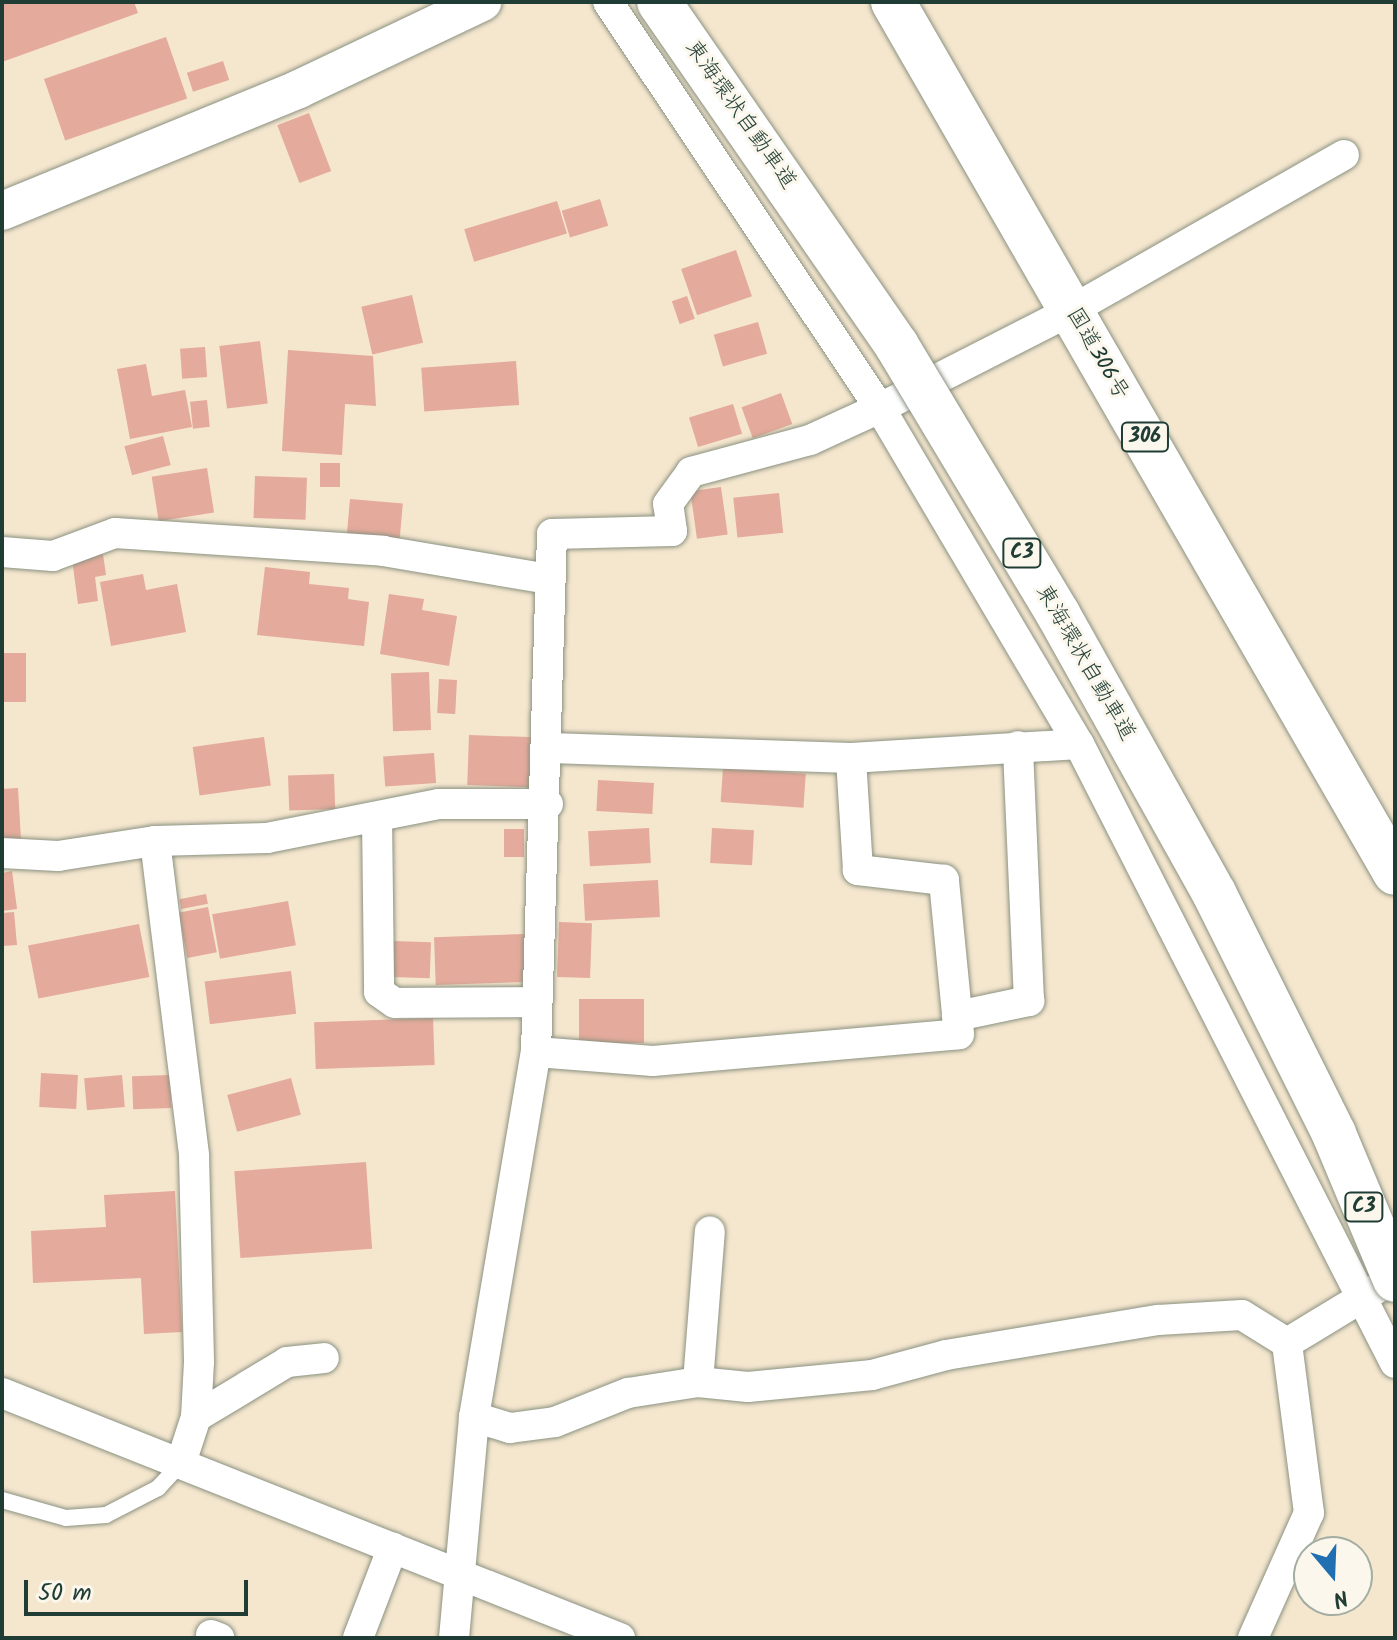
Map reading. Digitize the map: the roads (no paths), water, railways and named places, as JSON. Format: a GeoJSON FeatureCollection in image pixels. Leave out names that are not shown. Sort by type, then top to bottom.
{"type":"FeatureCollection","features":[{"type":"Feature","properties":{"kind":"highway","name":"東海環状自動車道"},"geometry":{"type":"LineString","coordinates":[[659,2],[897,346],[1058,614],[1214,893],[1334,1134],[1386,1284]]}},
{"type":"Feature","properties":{"kind":"highway","name":"国道306号"},"geometry":{"type":"LineString","coordinates":[[893,2],[1395,873]]}},
{"type":"Feature","properties":{"kind":"street"},"geometry":{"type":"LineString","coordinates":[[2,211],[299,89],[482,2]]}},
{"type":"Feature","properties":{"kind":"street"},"geometry":{"type":"LineString","coordinates":[[608,2],[880,408],[1079,744],[1386,1284],[1395,1363]]}},
{"type":"Feature","properties":{"kind":"street"},"geometry":{"type":"LineString","coordinates":[[454,1638],[457,1572],[474,1417],[536,1052],[550,748],[549,579],[552,534],[672,531],[668,504],[691,472],[810,440],[880,408],[1072,310],[1344,155]]}},
{"type":"Feature","properties":{"kind":"street"},"geometry":{"type":"LineString","coordinates":[[2,552],[53,556],[115,533],[383,551],[549,579]]}},
{"type":"Feature","properties":{"kind":"street"},"geometry":{"type":"LineString","coordinates":[[550,748],[851,758],[1079,744]]}},
{"type":"Feature","properties":{"kind":"street"},"geometry":{"type":"LineString","coordinates":[[957,1016],[1029,1001],[1015,817],[1018,746]]}},
{"type":"Feature","properties":{"kind":"street"},"geometry":{"type":"LineString","coordinates":[[536,1052],[721,1057],[782,1045],[959,1034],[944,880],[858,870],[851,758]]}},
{"type":"Feature","properties":{"kind":"street"},"geometry":{"type":"LineString","coordinates":[[2,853],[58,856],[155,841],[267,838],[439,804],[548,804]]}},
{"type":"Feature","properties":{"kind":"street"},"geometry":{"type":"LineString","coordinates":[[377,817],[379,992],[395,1003],[537,1002]]}},
{"type":"Feature","properties":{"kind":"street"},"geometry":{"type":"LineString","coordinates":[[155,841],[191,1109],[196,1417],[181,1463]]}},
{"type":"Feature","properties":{"kind":"street"},"geometry":{"type":"LineString","coordinates":[[698,1382],[710,1231]]}},
{"type":"Feature","properties":{"kind":"street"},"geometry":{"type":"LineString","coordinates":[[1287,1343],[1386,1284]]}},
{"type":"Feature","properties":{"kind":"street"},"geometry":{"type":"LineString","coordinates":[[474,1417],[510,1428],[555,1422],[628,1393],[698,1382],[748,1387],[872,1375],[946,1355],[1158,1320],[1242,1315],[1287,1343]]}},
{"type":"Feature","properties":{"kind":"street"},"geometry":{"type":"LineString","coordinates":[[1253,1638],[1309,1513],[1287,1343]]}},
{"type":"Feature","properties":{"kind":"street"},"geometry":{"type":"LineString","coordinates":[[196,1417],[287,1362],[324,1358]]}},
{"type":"Feature","properties":{"kind":"street"},"geometry":{"type":"LineString","coordinates":[[2,1393],[620,1638]]}},
{"type":"Feature","properties":{"kind":"street"},"geometry":{"type":"LineString","coordinates":[[358,1638],[393,1547]]}},
{"type":"Feature","properties":{"kind":"lane"},"geometry":{"type":"LineString","coordinates":[[2,1500],[66,1518],[106,1515],[158,1488],[181,1463]]}}]}
